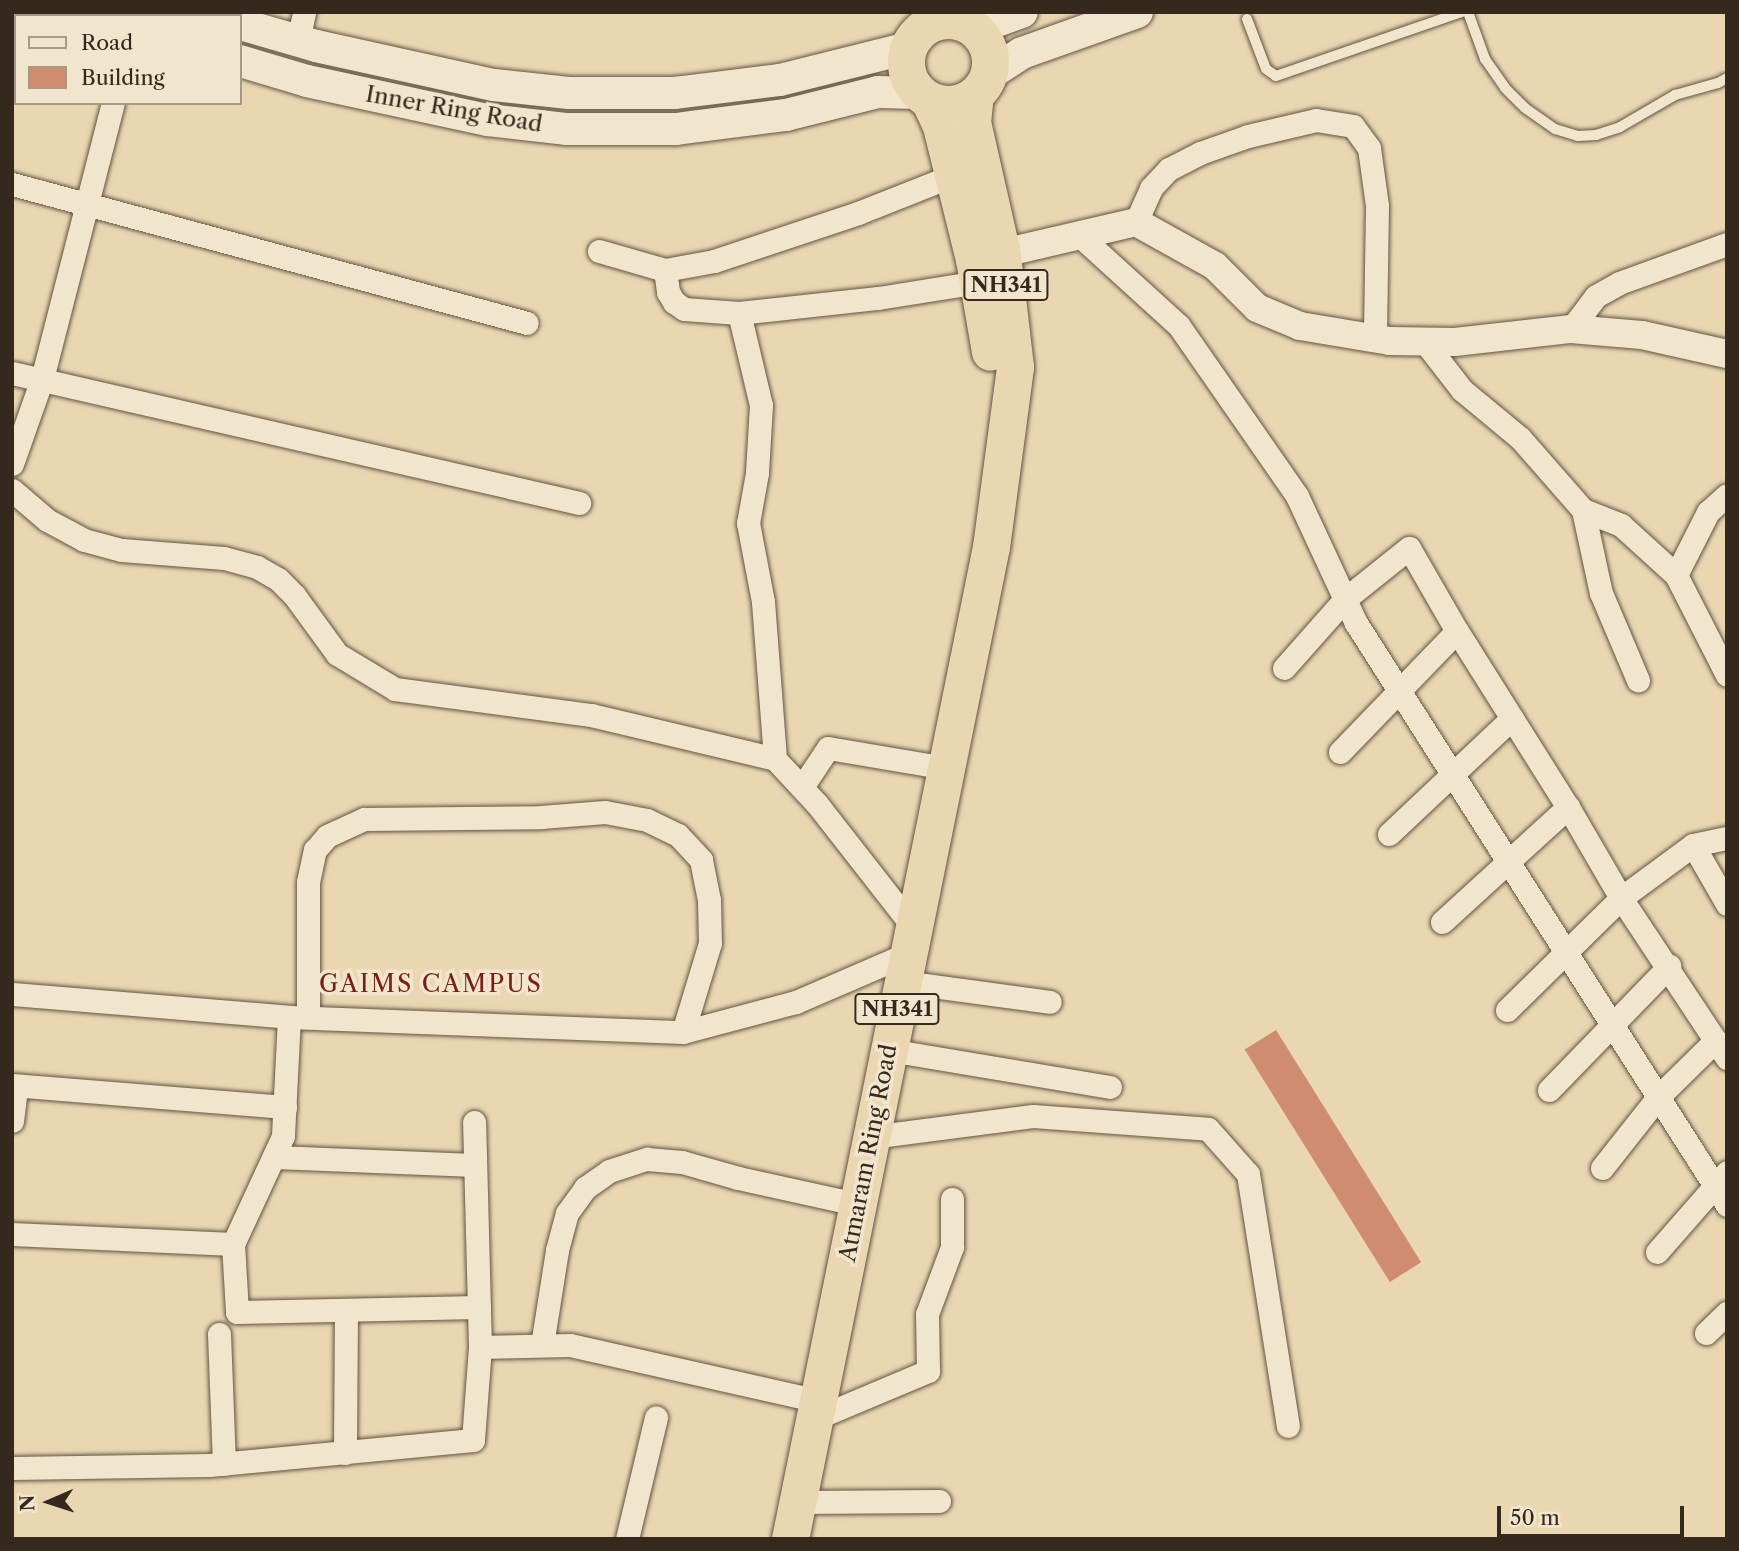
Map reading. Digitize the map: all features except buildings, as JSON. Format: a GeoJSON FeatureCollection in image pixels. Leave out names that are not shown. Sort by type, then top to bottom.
{"type":"FeatureCollection","features":[{"type":"Feature","properties":{"kind":"highway"},"geometry":{"type":"LineString","coordinates":[[911,32],[933,22],[959,19]]}},
{"type":"Feature","properties":{"kind":"highway","name":"NH341"},"geometry":{"type":"LineString","coordinates":[[959,19],[978,31],[989,51],[982,85]]}},
{"type":"Feature","properties":{"kind":"highway","name":"NH341"},"geometry":{"type":"LineString","coordinates":[[911,32],[907,72],[924,96]]}},
{"type":"Feature","properties":{"kind":"highway"},"geometry":{"type":"LineString","coordinates":[[924,96],[953,104],[982,85]]}},
{"type":"Feature","properties":{"kind":"highway","name":"Atmaram Ring Road"},"geometry":{"type":"LineString","coordinates":[[790,1539],[991,548],[1015,367],[1002,254],[972,122],[982,85]]}},
{"type":"Feature","properties":{"kind":"highway","name":"Atmaram Ring Road"},"geometry":{"type":"LineString","coordinates":[[924,96],[942,126],[978,282],[993,366],[1000,478]]}},
{"type":"Feature","properties":{"kind":"main road"},"geometry":{"type":"LineString","coordinates":[[959,19],[986,25],[1022,12]]}},
{"type":"Feature","properties":{"kind":"main road"},"geometry":{"type":"LineString","coordinates":[[982,85],[1022,53],[1137,12]]}},
{"type":"Feature","properties":{"kind":"main road","name":"Inner Ring Road"},"geometry":{"type":"LineString","coordinates":[[242,24],[301,27],[494,85],[569,93],[674,93],[780,80],[911,32]]}},
{"type":"Feature","properties":{"kind":"main road","name":"Inner Ring Road"},"geometry":{"type":"LineString","coordinates":[[242,62],[307,81],[488,120],[567,129],[676,129],[786,115],[878,92],[924,96]]}},
{"type":"Feature","properties":{"kind":"street"},"geometry":{"type":"LineString","coordinates":[[12,464],[42,379],[85,203],[112,105]]}},
{"type":"Feature","properties":{"kind":"street"},"geometry":{"type":"LineString","coordinates":[[1136,222],[1151,188],[1169,169],[1200,153],[1248,136],[1316,120],[1339,121],[1353,126],[1370,148],[1377,206],[1375,338]]}},
{"type":"Feature","properties":{"kind":"street"},"geometry":{"type":"LineString","coordinates":[[599,251],[665,270],[714,261],[858,213],[954,175]]}},
{"type":"Feature","properties":{"kind":"street"},"geometry":{"type":"LineString","coordinates":[[12,184],[527,323]]}},
{"type":"Feature","properties":{"kind":"street"},"geometry":{"type":"LineString","coordinates":[[1016,250],[1136,222],[1215,266],[1257,308],[1300,326],[1375,338],[1455,342],[1571,330],[1642,335],[1727,354]]}},
{"type":"Feature","properties":{"kind":"street"},"geometry":{"type":"LineString","coordinates":[[1079,235],[1180,326],[1297,496],[1356,623],[1658,1097],[1721,1179],[1727,1205]]}},
{"type":"Feature","properties":{"kind":"street"},"geometry":{"type":"LineString","coordinates":[[1571,330],[1597,296],[1619,283],[1727,244]]}},
{"type":"Feature","properties":{"kind":"street"},"geometry":{"type":"LineString","coordinates":[[665,270],[668,292],[674,302],[684,309],[739,313],[878,298],[978,282]]}},
{"type":"Feature","properties":{"kind":"street"},"geometry":{"type":"LineString","coordinates":[[739,313],[761,405],[757,473],[748,523],[763,602],[775,759]]}},
{"type":"Feature","properties":{"kind":"street"},"geometry":{"type":"LineString","coordinates":[[1423,341],[1462,390],[1520,438],[1583,510],[1621,525],[1676,575],[1727,675]]}},
{"type":"Feature","properties":{"kind":"street"},"geometry":{"type":"LineString","coordinates":[[12,373],[579,503]]}},
{"type":"Feature","properties":{"kind":"street"},"geometry":{"type":"LineString","coordinates":[[12,490],[47,520],[84,540],[122,550],[224,558],[257,567],[278,579],[294,595],[337,654],[395,689],[591,715],[775,759],[802,787],[909,954],[1050,1002]]}},
{"type":"Feature","properties":{"kind":"street"},"geometry":{"type":"LineString","coordinates":[[1676,575],[1708,512],[1727,495]]}},
{"type":"Feature","properties":{"kind":"street"},"geometry":{"type":"LineString","coordinates":[[1583,510],[1601,593],[1638,680]]}},
{"type":"Feature","properties":{"kind":"street"},"geometry":{"type":"LineString","coordinates":[[1284,668],[1345,599],[1409,548],[1621,898],[1669,966],[1721,1049],[1658,1097],[1602,1168]]}},
{"type":"Feature","properties":{"kind":"street"},"geometry":{"type":"LineString","coordinates":[[1340,752],[1457,631]]}},
{"type":"Feature","properties":{"kind":"street"},"geometry":{"type":"LineString","coordinates":[[1389,834],[1512,718]]}},
{"type":"Feature","properties":{"kind":"street"},"geometry":{"type":"LineString","coordinates":[[802,787],[828,748],[947,768]]}},
{"type":"Feature","properties":{"kind":"street"},"geometry":{"type":"LineString","coordinates":[[1441,922],[1507,859],[1568,807]]}},
{"type":"Feature","properties":{"kind":"street"},"geometry":{"type":"LineString","coordinates":[[479,1307],[237,1312],[233,1244],[283,1136],[299,1017],[308,882],[315,850],[327,836],[364,819],[541,817],[605,812],[647,820],[678,835],[701,860],[709,900],[709,943],[684,1032]]}},
{"type":"Feature","properties":{"kind":"street"},"geometry":{"type":"LineString","coordinates":[[1507,1010],[1621,898],[1693,845],[1727,838]]}},
{"type":"Feature","properties":{"kind":"street"},"geometry":{"type":"LineString","coordinates":[[1693,845],[1727,904]]}},
{"type":"Feature","properties":{"kind":"street"},"geometry":{"type":"LineString","coordinates":[[12,994],[299,1017],[684,1032],[796,1002],[909,954]]}},
{"type":"Feature","properties":{"kind":"street"},"geometry":{"type":"LineString","coordinates":[[1549,1090],[1669,966]]}},
{"type":"Feature","properties":{"kind":"street"},"geometry":{"type":"LineString","coordinates":[[889,1049],[1110,1087]]}},
{"type":"Feature","properties":{"kind":"street"},"geometry":{"type":"LineString","coordinates":[[12,1121],[14,1086],[285,1107]]}},
{"type":"Feature","properties":{"kind":"street"},"geometry":{"type":"LineString","coordinates":[[871,1137],[1033,1116],[1208,1129],[1248,1174],[1288,1426]]}},
{"type":"Feature","properties":{"kind":"street"},"geometry":{"type":"LineString","coordinates":[[12,1468],[224,1464],[473,1440],[480,1347],[474,1122]]}},
{"type":"Feature","properties":{"kind":"street"},"geometry":{"type":"LineString","coordinates":[[274,1157],[475,1165]]}},
{"type":"Feature","properties":{"kind":"street"},"geometry":{"type":"LineString","coordinates":[[542,1345],[557,1250],[567,1213],[585,1188],[609,1171],[647,1159],[682,1162],[738,1178],[847,1202]]}},
{"type":"Feature","properties":{"kind":"street"},"geometry":{"type":"LineString","coordinates":[[1657,1252],[1721,1179]]}},
{"type":"Feature","properties":{"kind":"street"},"geometry":{"type":"LineString","coordinates":[[480,1347],[570,1345],[816,1410],[928,1371],[927,1314],[952,1247],[953,1199]]}},
{"type":"Feature","properties":{"kind":"street"},"geometry":{"type":"LineString","coordinates":[[12,1234],[233,1244]]}},
{"type":"Feature","properties":{"kind":"street"},"geometry":{"type":"LineString","coordinates":[[345,1452],[346,1310]]}},
{"type":"Feature","properties":{"kind":"street"},"geometry":{"type":"LineString","coordinates":[[1706,1333],[1727,1312]]}},
{"type":"Feature","properties":{"kind":"street"},"geometry":{"type":"LineString","coordinates":[[219,1334],[224,1464]]}},
{"type":"Feature","properties":{"kind":"street"},"geometry":{"type":"LineString","coordinates":[[627,1539],[656,1418]]}},
{"type":"Feature","properties":{"kind":"street"},"geometry":{"type":"LineString","coordinates":[[798,1502],[939,1501]]}},
{"type":"Feature","properties":{"kind":"lane"},"geometry":{"type":"LineString","coordinates":[[1247,19],[1266,69],[1276,76],[1462,12]]}},
{"type":"Feature","properties":{"kind":"lane"},"geometry":{"type":"LineString","coordinates":[[1468,12],[1485,60],[1505,88],[1525,108],[1555,129],[1578,136],[1596,135],[1619,127],[1675,95],[1727,78]]}},
{"type":"Feature","properties":{"kind":"district","name":"GAIMS CAMPUS"},"geometry":{"type":"Point","coordinates":[431,984]}}]}
